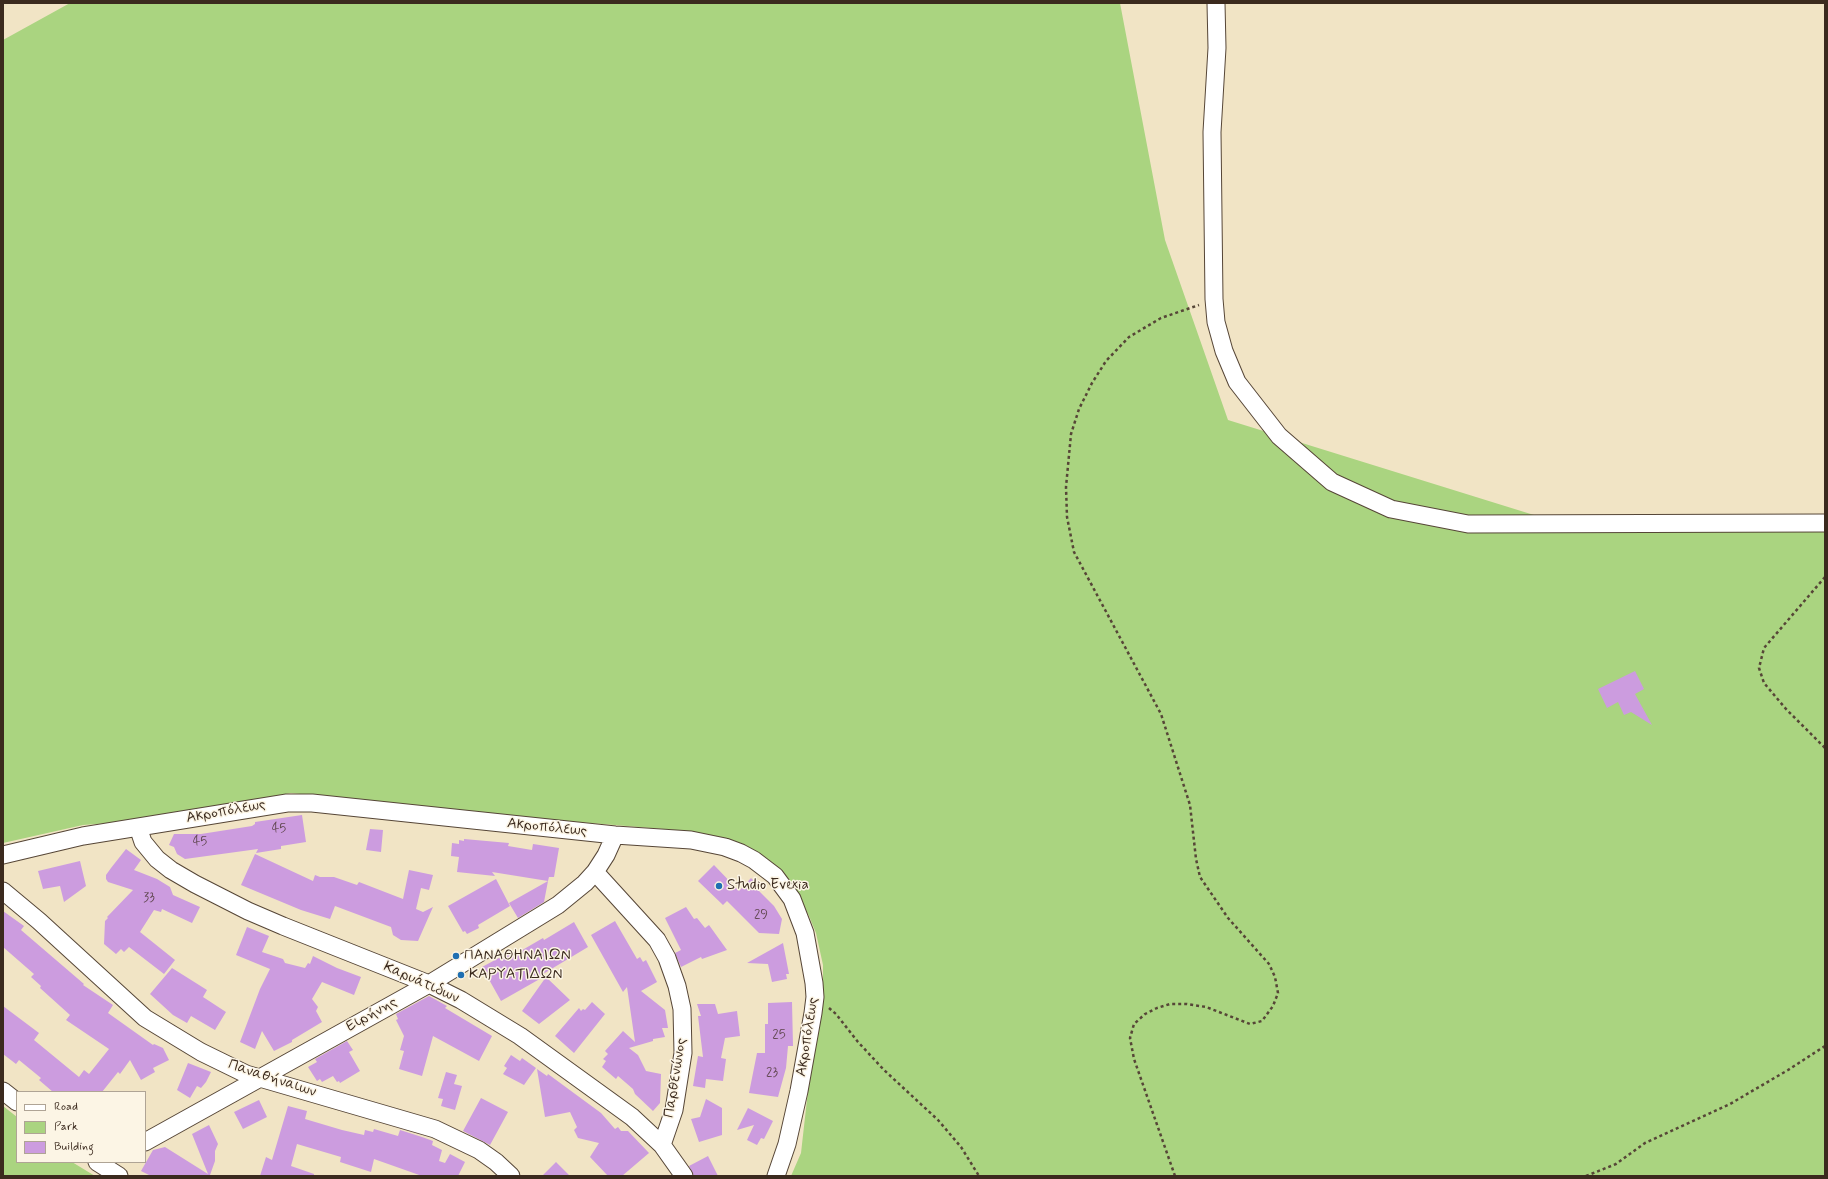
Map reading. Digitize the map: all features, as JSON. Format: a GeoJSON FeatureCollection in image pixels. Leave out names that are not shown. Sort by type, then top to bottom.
{"type":"FeatureCollection","features":[{"type":"Feature","properties":{"kind":"street"},"geometry":{"type":"LineString","coordinates":[[1216,3],[1217,48],[1212,132],[1214,299],[1216,322],[1224,351],[1237,382],[1279,436],[1332,482],[1391,510],[1468,524],[1825,523]]}},
{"type":"Feature","properties":{"kind":"street","name":"Ακροπόλεως"},"geometry":{"type":"LineString","coordinates":[[3,855],[83,836],[276,803],[292,802],[707,843],[741,853],[768,870],[782,884],[792,899],[800,917],[808,945],[815,996],[795,1113],[787,1144],[776,1176]]}},
{"type":"Feature","properties":{"kind":"street","name":"Καρυάτιδων"},"geometry":{"type":"LineString","coordinates":[[138,827],[143,842],[157,859],[171,870],[195,884],[255,914],[429,984],[461,1000],[520,1036],[606,1096],[632,1117],[662,1145],[684,1176]]}},
{"type":"Feature","properties":{"kind":"street","name":"Ειρήνης"},"geometry":{"type":"LineString","coordinates":[[146,1141],[261,1079],[429,984],[558,905],[582,886],[595,872],[606,855],[615,835]]}},
{"type":"Feature","properties":{"kind":"street","name":"Παρθενώνος"},"geometry":{"type":"LineString","coordinates":[[595,872],[657,940],[667,958],[677,986],[682,1009],[683,1053],[674,1110],[662,1145]]}},
{"type":"Feature","properties":{"kind":"street","name":"Παναθήναιων"},"geometry":{"type":"LineString","coordinates":[[3,891],[34,916],[115,992],[152,1024],[228,1067],[261,1079],[435,1129],[486,1154],[511,1176]]}},
{"type":"Feature","properties":{"kind":"street"},"geometry":{"type":"LineString","coordinates":[[3,1091],[16,1101]]}},
{"type":"Feature","properties":{"kind":"street"},"geometry":{"type":"LineString","coordinates":[[103,1163],[119,1176]]}},
{"type":"Feature","properties":{"kind":"path"},"geometry":{"type":"LineString","coordinates":[[1174,1176],[1134,1059],[1130,1038],[1134,1024],[1145,1014],[1156,1008],[1170,1004],[1187,1004],[1206,1008],[1250,1024],[1262,1021],[1273,1006],[1278,994],[1275,977],[1269,964],[1228,918],[1200,877],[1196,859],[1190,805],[1161,714],[1074,552],[1067,517],[1066,487],[1071,434],[1079,409],[1092,383],[1106,361],[1129,337],[1161,318],[1214,299]]}},
{"type":"Feature","properties":{"kind":"path"},"geometry":{"type":"LineString","coordinates":[[1825,577],[1764,648],[1759,668],[1764,683],[1786,709],[1825,748]]}},
{"type":"Feature","properties":{"kind":"path"},"geometry":{"type":"LineString","coordinates":[[815,996],[836,1014],[858,1042],[884,1070],[938,1120],[961,1147],[979,1176]]}},
{"type":"Feature","properties":{"kind":"path"},"geometry":{"type":"LineString","coordinates":[[1586,1176],[1616,1164],[1645,1143],[1730,1104],[1788,1070],[1825,1046]]}},
{"type":"Feature","properties":{"kind":"green space"},"geometry":{"type":"Polygon","coordinates":[[[70,3],[1120,3],[1165,240],[1228,420],[1579,529],[1825,529],[1825,1176],[791,1176],[801,1153],[810,1073],[823,1008],[823,965],[816,933],[794,887],[687,831],[518,817],[291,793],[137,821],[83,825],[3,843],[3,40],[70,3]]]}},
{"type":"Feature","properties":{"kind":"green space"},"geometry":{"type":"Polygon","coordinates":[[[3,1106],[16,1116],[16,1163],[74,1163],[95,1176],[3,1176],[3,1106]]]}},
{"type":"Feature","properties":{"kind":"building"},"geometry":{"type":"Polygon","coordinates":[[[1635,671],[1644,689],[1635,694],[1652,725],[1631,712],[1624,715],[1618,702],[1607,708],[1598,689],[1635,671]]]}},
{"type":"Feature","properties":{"kind":"building"},"geometry":{"type":"Polygon","coordinates":[[[302,815],[306,842],[281,846],[281,849],[256,853],[258,849],[185,859],[177,854],[174,847],[169,845],[174,834],[201,834],[252,826],[255,822],[302,815]]]}},
{"type":"Feature","properties":{"kind":"building"},"geometry":{"type":"Polygon","coordinates":[[[370,829],[383,830],[381,852],[366,850],[370,829]]]}},
{"type":"Feature","properties":{"kind":"building"},"geometry":{"type":"Polygon","coordinates":[[[464,839],[509,843],[508,846],[532,850],[533,844],[559,848],[554,877],[549,877],[548,881],[492,872],[495,876],[457,872],[459,857],[451,856],[452,843],[459,844],[459,840],[464,841],[464,839]]]}},
{"type":"Feature","properties":{"kind":"building"},"geometry":{"type":"Polygon","coordinates":[[[126,849],[141,860],[134,870],[157,879],[170,887],[173,895],[200,907],[192,923],[162,909],[161,912],[154,910],[140,932],[175,960],[164,974],[129,947],[124,952],[121,949],[116,954],[104,944],[105,921],[108,918],[107,917],[133,890],[108,882],[106,879],[106,875],[126,849]]]}},
{"type":"Feature","properties":{"kind":"building"},"geometry":{"type":"Polygon","coordinates":[[[255,854],[313,881],[315,875],[320,877],[334,877],[357,885],[359,882],[403,899],[409,870],[433,875],[429,890],[421,888],[416,909],[423,912],[433,907],[418,941],[401,940],[393,935],[391,927],[335,906],[330,919],[301,910],[241,885],[255,854]]]}},
{"type":"Feature","properties":{"kind":"building"},"geometry":{"type":"Polygon","coordinates":[[[80,861],[86,886],[64,902],[60,886],[43,889],[38,871],[80,861]]]}},
{"type":"Feature","properties":{"kind":"building"},"geometry":{"type":"Polygon","coordinates":[[[714,865],[739,891],[751,878],[760,887],[757,889],[774,906],[782,919],[779,934],[759,933],[727,901],[723,905],[698,881],[714,865]]]}},
{"type":"Feature","properties":{"kind":"building"},"geometry":{"type":"Polygon","coordinates":[[[496,879],[510,906],[478,925],[479,928],[467,934],[465,931],[463,932],[448,906],[496,879]]]}},
{"type":"Feature","properties":{"kind":"building"},"geometry":{"type":"Polygon","coordinates":[[[548,881],[544,902],[518,918],[509,903],[548,881]]]}},
{"type":"Feature","properties":{"kind":"building"},"geometry":{"type":"Polygon","coordinates":[[[686,907],[694,919],[697,918],[705,928],[709,925],[727,950],[702,959],[701,957],[681,967],[675,953],[681,950],[665,918],[686,907]]]}},
{"type":"Feature","properties":{"kind":"building"},"geometry":{"type":"Polygon","coordinates":[[[3,911],[24,926],[21,930],[84,984],[83,985],[113,1005],[108,1013],[153,1045],[154,1044],[163,1048],[169,1060],[153,1068],[155,1072],[141,1080],[130,1060],[120,1074],[118,1072],[103,1091],[52,1091],[39,1080],[41,1078],[19,1060],[16,1064],[3,1054],[3,1006],[39,1033],[34,1040],[79,1077],[84,1070],[89,1074],[109,1049],[66,1020],[70,1015],[40,988],[41,986],[31,977],[34,974],[3,947],[3,911]]]}},
{"type":"Feature","properties":{"kind":"building"},"geometry":{"type":"Polygon","coordinates":[[[615,921],[637,959],[640,957],[643,962],[646,960],[657,982],[641,991],[665,1010],[668,1028],[662,1028],[665,1037],[653,1039],[653,1041],[629,1048],[638,1055],[646,1071],[661,1074],[660,1103],[653,1111],[635,1094],[633,1089],[618,1076],[616,1079],[602,1067],[606,1061],[603,1059],[608,1054],[605,1051],[623,1031],[635,1042],[627,987],[623,992],[591,935],[615,921]]]}},
{"type":"Feature","properties":{"kind":"building"},"geometry":{"type":"Polygon","coordinates":[[[574,922],[588,947],[543,974],[545,976],[501,1001],[482,967],[510,952],[512,956],[543,938],[544,940],[574,922]]]}},
{"type":"Feature","properties":{"kind":"building"},"geometry":{"type":"Polygon","coordinates":[[[247,927],[269,936],[262,952],[283,959],[285,963],[305,968],[308,963],[310,964],[313,956],[337,968],[361,977],[354,995],[322,982],[312,999],[318,1007],[316,1011],[322,1022],[292,1040],[292,1042],[274,1051],[262,1031],[255,1049],[240,1042],[260,989],[270,969],[236,955],[247,927]]]}},
{"type":"Feature","properties":{"kind":"building"},"geometry":{"type":"Polygon","coordinates":[[[783,943],[789,974],[786,974],[787,979],[772,982],[768,964],[747,963],[783,943]]]}},
{"type":"Feature","properties":{"kind":"building"},"geometry":{"type":"Polygon","coordinates":[[[172,968],[207,990],[203,997],[226,1012],[215,1030],[191,1016],[187,1023],[173,1015],[150,994],[172,968]]]}},
{"type":"Feature","properties":{"kind":"building"},"geometry":{"type":"Polygon","coordinates":[[[546,977],[570,1000],[539,1024],[522,1011],[546,977]]]}},
{"type":"Feature","properties":{"kind":"building"},"geometry":{"type":"Polygon","coordinates":[[[429,996],[447,1006],[445,1008],[492,1036],[479,1061],[433,1036],[422,1076],[399,1069],[404,1051],[400,1050],[404,1036],[396,1020],[398,1019],[396,1014],[429,996]]]}},
{"type":"Feature","properties":{"kind":"building"},"geometry":{"type":"Polygon","coordinates":[[[592,1002],[605,1014],[574,1053],[555,1036],[579,1008],[581,1011],[583,1009],[585,1010],[592,1002]]]}},
{"type":"Feature","properties":{"kind":"building"},"geometry":{"type":"Polygon","coordinates":[[[792,1002],[793,1046],[788,1046],[786,1068],[778,1097],[749,1093],[757,1053],[765,1053],[765,1024],[768,1024],[768,1003],[792,1002]]]}},
{"type":"Feature","properties":{"kind":"building"},"geometry":{"type":"Polygon","coordinates":[[[697,1004],[715,1004],[718,1014],[737,1011],[740,1036],[725,1038],[721,1058],[726,1059],[723,1081],[706,1079],[705,1088],[693,1086],[698,1056],[703,1057],[698,1016],[701,1016],[697,1004]]]}},
{"type":"Feature","properties":{"kind":"building"},"geometry":{"type":"Polygon","coordinates":[[[347,1041],[353,1050],[349,1052],[360,1071],[340,1083],[339,1081],[337,1082],[333,1076],[322,1082],[320,1079],[317,1081],[308,1067],[317,1062],[315,1059],[347,1041]]]}},
{"type":"Feature","properties":{"kind":"building"},"geometry":{"type":"Polygon","coordinates":[[[511,1055],[520,1061],[522,1058],[536,1068],[524,1085],[503,1074],[507,1068],[504,1066],[511,1055]]]}},
{"type":"Feature","properties":{"kind":"building"},"geometry":{"type":"Polygon","coordinates":[[[188,1063],[211,1072],[206,1082],[201,1088],[197,1086],[190,1098],[177,1090],[188,1063]]]}},
{"type":"Feature","properties":{"kind":"building"},"geometry":{"type":"Polygon","coordinates":[[[537,1069],[547,1076],[548,1074],[601,1113],[615,1129],[618,1127],[621,1131],[628,1131],[649,1153],[622,1176],[608,1176],[590,1157],[599,1143],[578,1138],[574,1130],[577,1127],[570,1112],[545,1117],[537,1069]]]}},
{"type":"Feature","properties":{"kind":"building"},"geometry":{"type":"Polygon","coordinates":[[[446,1072],[457,1075],[454,1084],[462,1086],[455,1110],[441,1106],[443,1099],[438,1098],[446,1072]]]}},
{"type":"Feature","properties":{"kind":"building"},"geometry":{"type":"Polygon","coordinates":[[[481,1098],[508,1112],[490,1145],[463,1131],[481,1098]]]}},
{"type":"Feature","properties":{"kind":"building"},"geometry":{"type":"Polygon","coordinates":[[[706,1099],[722,1108],[722,1135],[699,1142],[691,1119],[700,1117],[706,1099]]]}},
{"type":"Feature","properties":{"kind":"building"},"geometry":{"type":"Polygon","coordinates":[[[259,1100],[267,1117],[243,1129],[234,1112],[259,1100]]]}},
{"type":"Feature","properties":{"kind":"building"},"geometry":{"type":"Polygon","coordinates":[[[288,1106],[307,1111],[305,1119],[364,1135],[365,1130],[373,1132],[374,1129],[398,1136],[400,1130],[433,1141],[432,1145],[442,1150],[439,1161],[445,1163],[450,1154],[465,1162],[458,1176],[422,1176],[374,1159],[371,1172],[340,1162],[341,1157],[297,1144],[291,1166],[314,1174],[314,1176],[260,1176],[266,1157],[272,1160],[288,1106]]]}},
{"type":"Feature","properties":{"kind":"building"},"geometry":{"type":"Polygon","coordinates":[[[748,1108],[773,1121],[764,1139],[761,1138],[757,1145],[747,1140],[754,1125],[737,1130],[748,1108]]]}},
{"type":"Feature","properties":{"kind":"building"},"geometry":{"type":"Polygon","coordinates":[[[209,1125],[218,1144],[215,1151],[215,1161],[210,1175],[212,1176],[151,1176],[141,1171],[153,1150],[165,1147],[208,1174],[192,1134],[209,1125]]]}},
{"type":"Feature","properties":{"kind":"building"},"geometry":{"type":"Polygon","coordinates":[[[708,1156],[718,1176],[694,1176],[689,1166],[708,1156]]]}},
{"type":"Feature","properties":{"kind":"building"},"geometry":{"type":"Polygon","coordinates":[[[556,1162],[570,1176],[542,1176],[556,1162]]]}},
{"type":"Feature","properties":{"kind":"place","name":"Studio Evexia"},"geometry":{"type":"Point","coordinates":[719,886]}},
{"type":"Feature","properties":{"kind":"place","name":"ΠΑΝΑΘΗΝΑΙΩΝ"},"geometry":{"type":"Point","coordinates":[456,956]}},
{"type":"Feature","properties":{"kind":"place","name":"ΚΑΡΥΑΤΙΔΩΝ"},"geometry":{"type":"Point","coordinates":[461,975]}}]}
